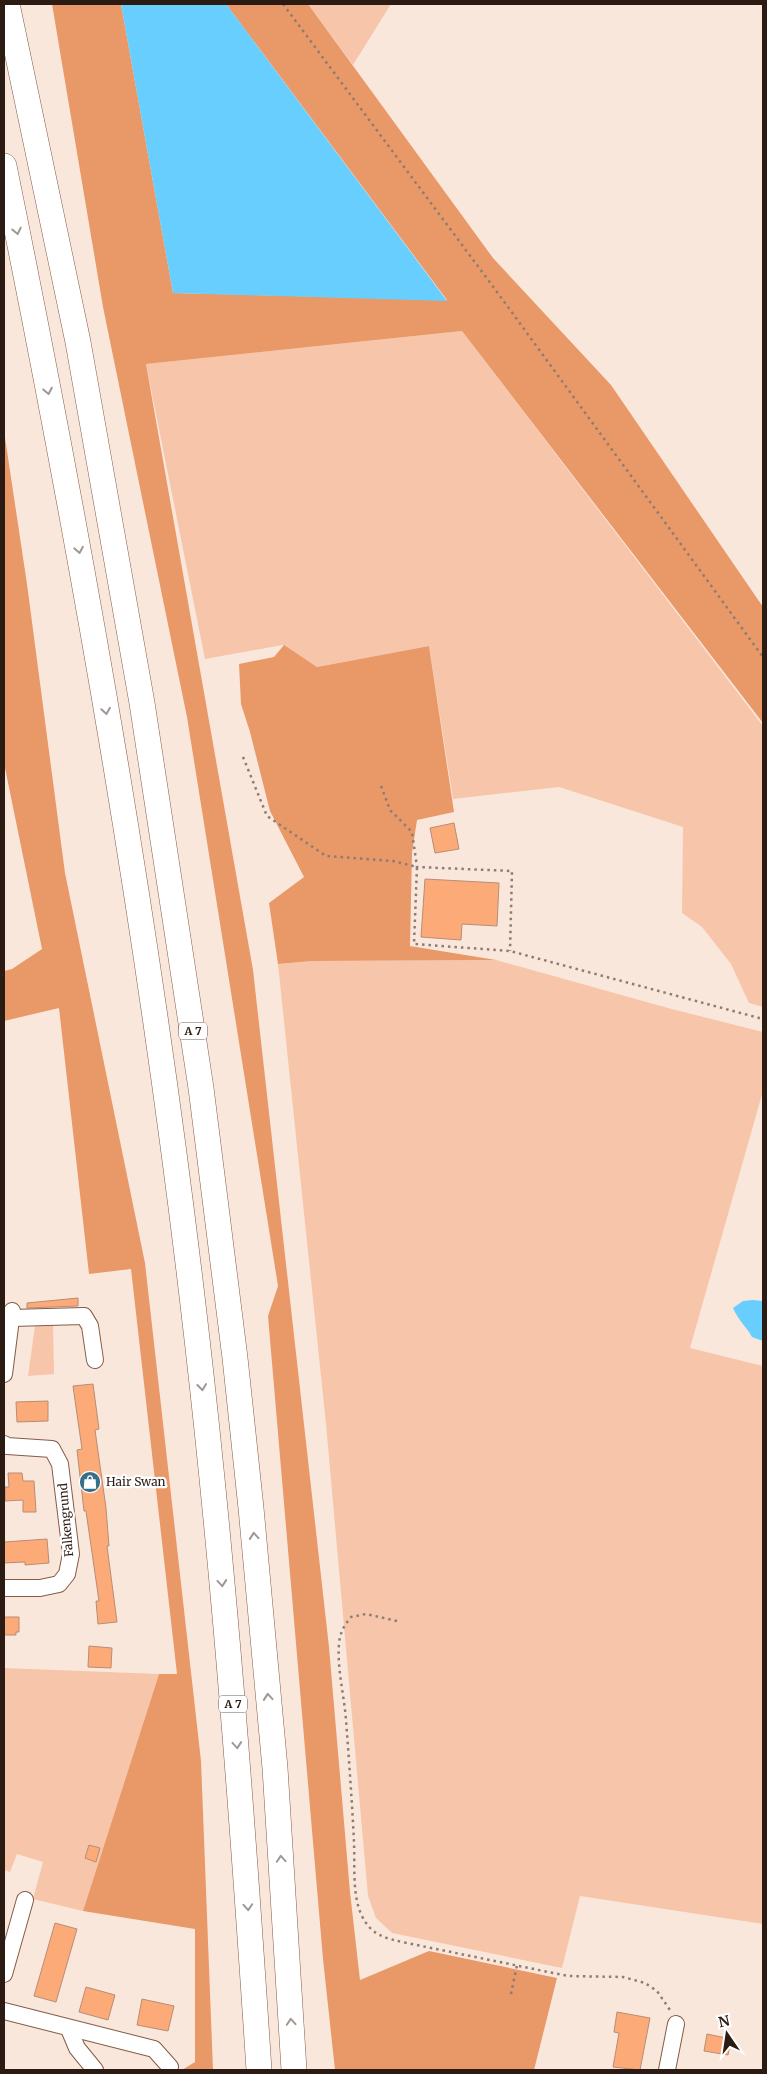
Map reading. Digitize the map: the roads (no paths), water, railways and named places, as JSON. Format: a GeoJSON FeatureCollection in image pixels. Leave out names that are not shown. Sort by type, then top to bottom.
{"type":"FeatureCollection","features":[{"type":"Feature","properties":{"kind":"highway","name":"A 7"},"geometry":{"type":"LineString","coordinates":[[7,4],[78,342],[144,712],[201,1088],[235,1358],[251,1508],[275,1768],[294,2070]]}},
{"type":"Feature","properties":{"kind":"highway","name":"A 7"},"geometry":{"type":"LineString","coordinates":[[4,166],[74,526],[108,717],[159,1039],[197,1338],[214,1497],[239,1765],[259,2070]]}},
{"type":"Feature","properties":{"kind":"street"},"geometry":{"type":"LineString","coordinates":[[4,1374],[11,1315],[84,1316],[90,1326],[95,1360]]}},
{"type":"Feature","properties":{"kind":"street","name":"Falkengrund"},"geometry":{"type":"LineString","coordinates":[[4,1444],[7,1446],[52,1450],[60,1464],[71,1554],[67,1574],[59,1584],[40,1588],[4,1588]]}},
{"type":"Feature","properties":{"kind":"street"},"geometry":{"type":"LineString","coordinates":[[4,1974],[25,1900]]}},
{"type":"Feature","properties":{"kind":"street"},"geometry":{"type":"LineString","coordinates":[[4,2011],[154,2049],[170,2067],[169,2070]]}},
{"type":"Feature","properties":{"kind":"street"},"geometry":{"type":"LineString","coordinates":[[668,2070],[676,2024]]}},
{"type":"Feature","properties":{"kind":"street"},"geometry":{"type":"LineString","coordinates":[[69,2029],[77,2048],[96,2070]]}},
{"type":"Feature","properties":{"kind":"water"},"geometry":{"type":"Polygon","coordinates":[[[121,4],[226,4],[447,301],[173,293],[121,4]]]}},
{"type":"Feature","properties":{"kind":"water"},"geometry":{"type":"Polygon","coordinates":[[[743,1301],[763,1301],[763,1341],[752,1337],[733,1308],[743,1301]]]}},
{"type":"Feature","properties":{"kind":"place","name":"Hair Swan"},"geometry":{"type":"Point","coordinates":[90,1482]}}]}
